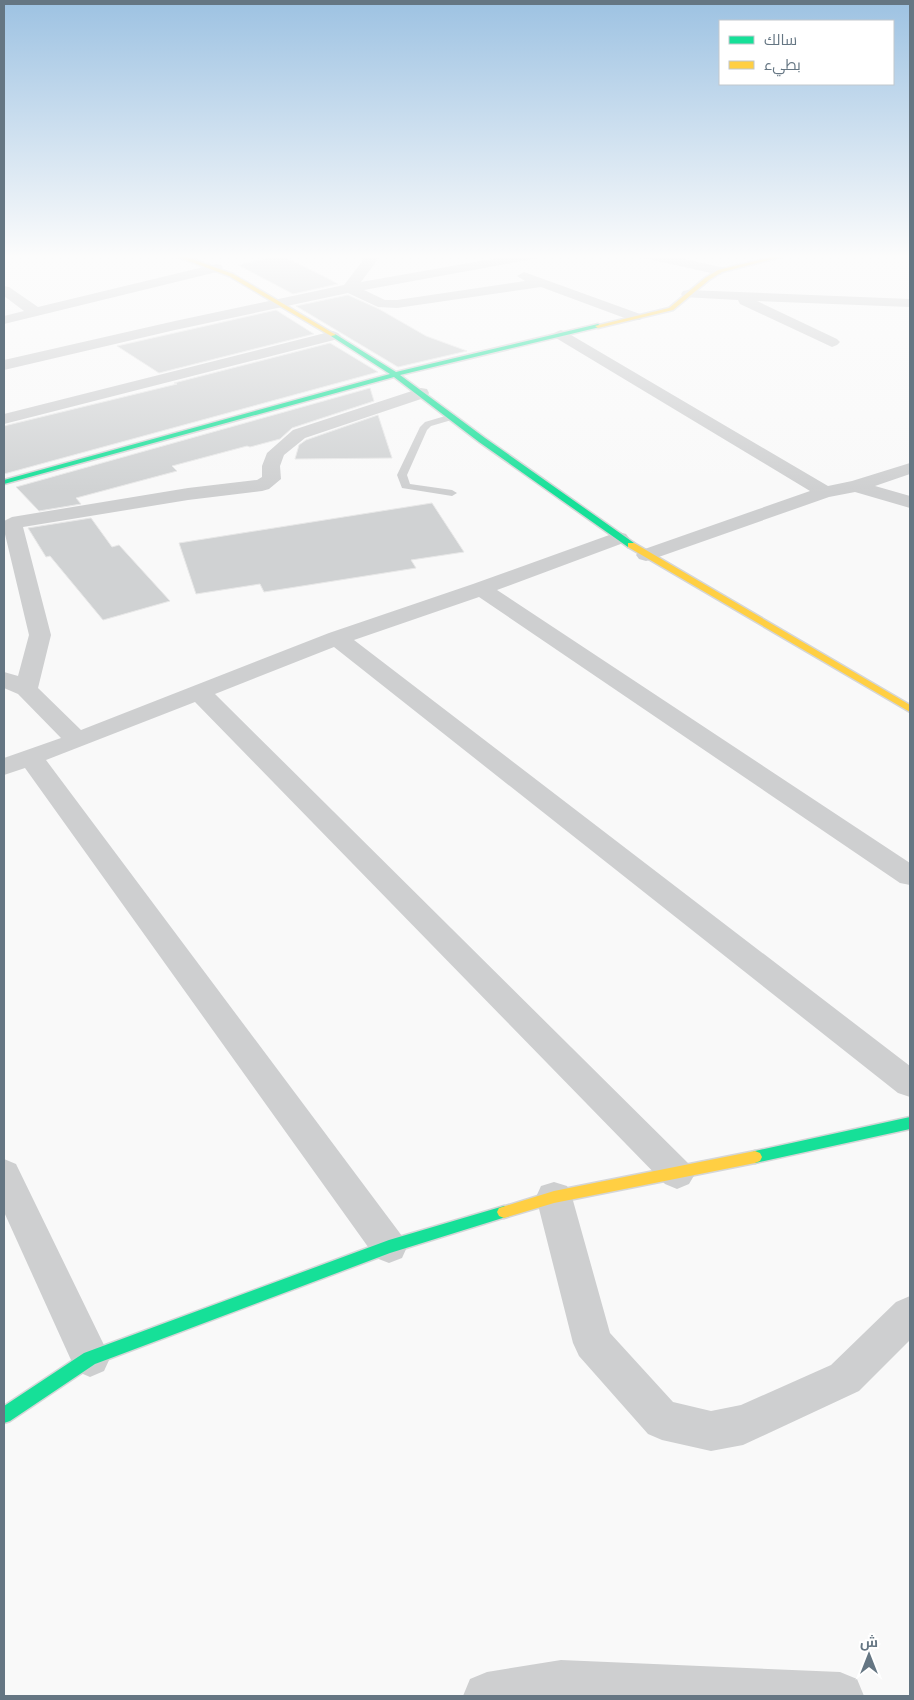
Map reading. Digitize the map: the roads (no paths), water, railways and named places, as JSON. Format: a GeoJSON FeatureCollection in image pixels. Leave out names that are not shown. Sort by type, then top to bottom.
{"type":"FeatureCollection","features":[{"type":"Feature","properties":{"kind":"street"},"geometry":{"type":"LineString","coordinates":[[4,364],[134,334]]}},
{"type":"Feature","properties":{"kind":"street"},"geometry":{"type":"LineString","coordinates":[[330,334],[397,374],[452,417],[619,538],[910,710]]}},
{"type":"Feature","properties":{"kind":"street"},"geometry":{"type":"LineString","coordinates":[[816,334],[832,342]]}},
{"type":"Feature","properties":{"kind":"street"},"geometry":{"type":"LineString","coordinates":[[4,482],[397,374],[561,335],[825,492]]}},
{"type":"Feature","properties":{"kind":"street"},"geometry":{"type":"LineString","coordinates":[[4,418],[333,336]]}},
{"type":"Feature","properties":{"kind":"street"},"geometry":{"type":"LineString","coordinates":[[26,689],[40,635],[8,517],[262,485],[272,479],[271,466],[276,452],[298,434],[421,393]]}},
{"type":"Feature","properties":{"kind":"street"},"geometry":{"type":"LineString","coordinates":[[646,555],[825,492],[856,486],[910,468]]}},
{"type":"Feature","properties":{"kind":"street"},"geometry":{"type":"LineString","coordinates":[[856,486],[910,502]]}},
{"type":"Feature","properties":{"kind":"street"},"geometry":{"type":"LineString","coordinates":[[389,1247],[17,762],[338,638],[481,590],[619,538]]}},
{"type":"Feature","properties":{"kind":"street"},"geometry":{"type":"LineString","coordinates":[[481,590],[910,876]]}},
{"type":"Feature","properties":{"kind":"street"},"geometry":{"type":"LineString","coordinates":[[338,638],[910,1084]]}},
{"type":"Feature","properties":{"kind":"street"},"geometry":{"type":"LineString","coordinates":[[4,679],[26,689],[77,740]]}},
{"type":"Feature","properties":{"kind":"street"},"geometry":{"type":"LineString","coordinates":[[199,692],[677,1174]]}},
{"type":"Feature","properties":{"kind":"street"},"geometry":{"type":"LineString","coordinates":[[4,1415],[90,1358],[389,1247],[554,1197],[677,1174],[910,1123]]}},
{"type":"Feature","properties":{"kind":"street"},"geometry":{"type":"LineString","coordinates":[[4,1174],[90,1358]]}},
{"type":"Feature","properties":{"kind":"street"},"geometry":{"type":"LineString","coordinates":[[554,1197],[593,1344],[662,1420],[710,1431],[743,1425],[845,1378],[910,1314]]}},
{"type":"Feature","properties":{"kind":"street"},"geometry":{"type":"LineString","coordinates":[[501,1695],[561,1684],[840,1696]]}},
{"type":"Feature","properties":{"kind":"lane"},"geometry":{"type":"LineString","coordinates":[[452,417],[428,424],[423,428],[402,475],[406,486],[452,493]]}}]}
